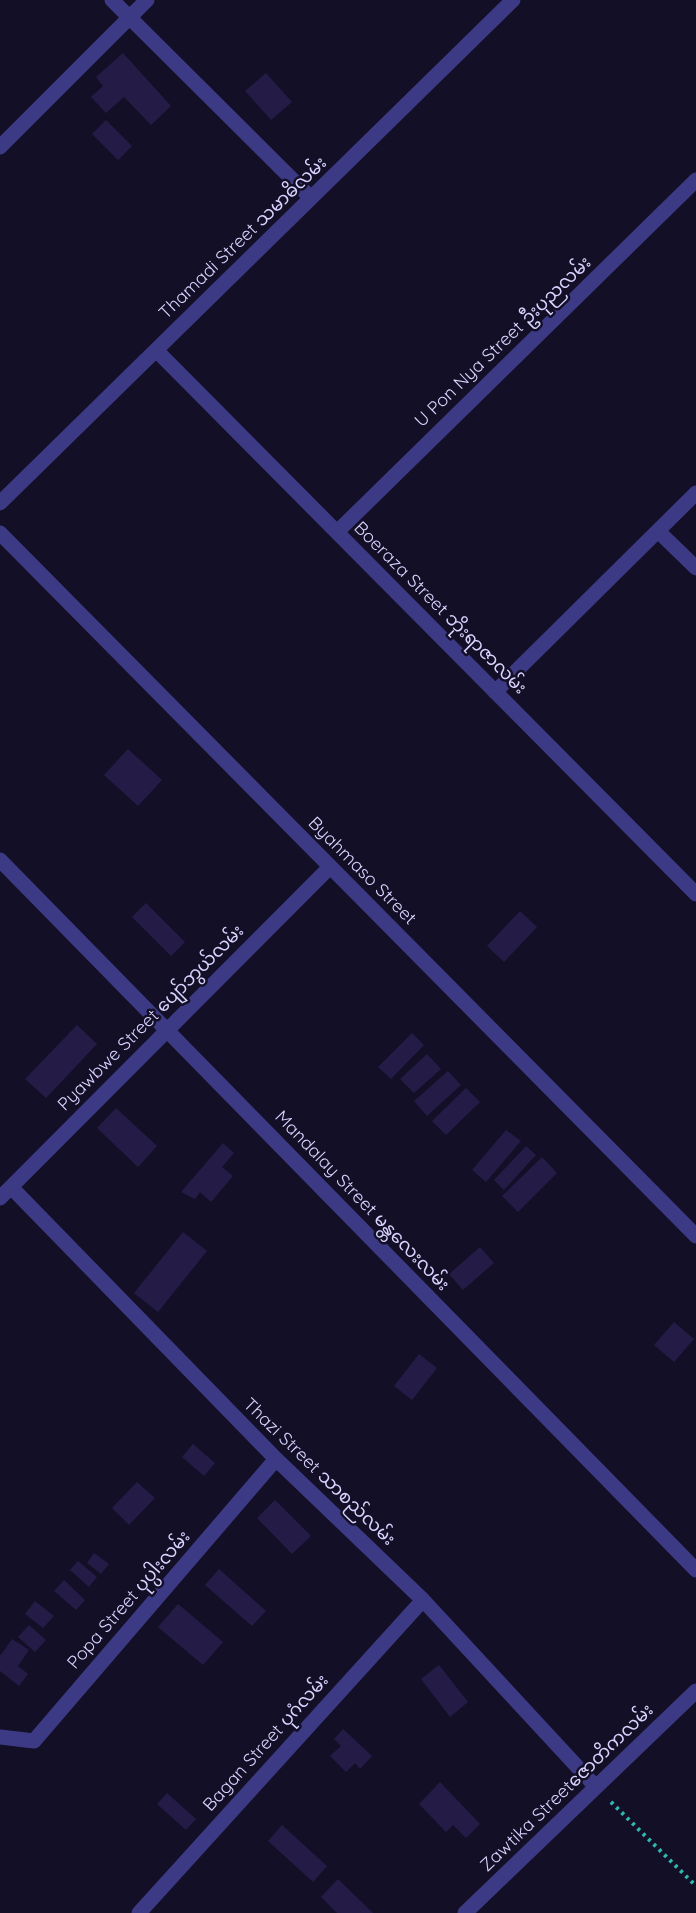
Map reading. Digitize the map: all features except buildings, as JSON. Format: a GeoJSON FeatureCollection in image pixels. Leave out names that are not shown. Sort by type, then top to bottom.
{"type":"FeatureCollection","features":[{"type":"Feature","properties":{"kind":"street"},"geometry":{"type":"LineString","coordinates":[[112,0],[311,198]]}},
{"type":"Feature","properties":{"kind":"street"},"geometry":{"type":"LineString","coordinates":[[0,147],[147,0]]}},
{"type":"Feature","properties":{"kind":"street","name":"Thamadi Street သမာဓိလမ်း"},"geometry":{"type":"LineString","coordinates":[[0,503],[513,0]]}},
{"type":"Feature","properties":{"kind":"street","name":"U Pon Nya Street ဦးပုညလမ်း"},"geometry":{"type":"LineString","coordinates":[[336,532],[696,180]]}},
{"type":"Feature","properties":{"kind":"street","name":"Boeraza Street ဘိုးရာဇာလမ်း"},"geometry":{"type":"LineString","coordinates":[[156,350],[696,894]]}},
{"type":"Feature","properties":{"kind":"street"},"geometry":{"type":"LineString","coordinates":[[495,692],[696,493]]}},
{"type":"Feature","properties":{"kind":"street"},"geometry":{"type":"LineString","coordinates":[[658,531],[696,568]]}},
{"type":"Feature","properties":{"kind":"street","name":"Byahmaso Street"},"geometry":{"type":"LineString","coordinates":[[0,533],[696,1236]]}},
{"type":"Feature","properties":{"kind":"street","name":"Pyawbwe Street ပျော်ဘွယ်လမ်း"},"geometry":{"type":"LineString","coordinates":[[5,1192],[330,867]]}},
{"type":"Feature","properties":{"kind":"street","name":"Mandalay Street မန္တလေးလမ်း"},"geometry":{"type":"LineString","coordinates":[[3,870],[167,1030],[696,1570]]}},
{"type":"Feature","properties":{"kind":"street","name":"Thazi Street သာစည်လမ်း"},"geometry":{"type":"LineString","coordinates":[[5,1192],[423,1600],[596,1787]]}},
{"type":"Feature","properties":{"kind":"street","name":"Popa Street ပုပ္ပါးလမ်း"},"geometry":{"type":"LineString","coordinates":[[0,1737],[34,1741],[276,1459]]}},
{"type":"Feature","properties":{"kind":"street","name":"Bagan Street ပုဂံလမ်း"},"geometry":{"type":"LineString","coordinates":[[139,1913],[423,1600]]}},
{"type":"Feature","properties":{"kind":"street","name":"Zawtika Streetဇောတိကလမ်း"},"geometry":{"type":"LineString","coordinates":[[465,1913],[696,1692]]}},
{"type":"Feature","properties":{"kind":"path"},"geometry":{"type":"LineString","coordinates":[[596,1787],[696,1886]]}}]}
